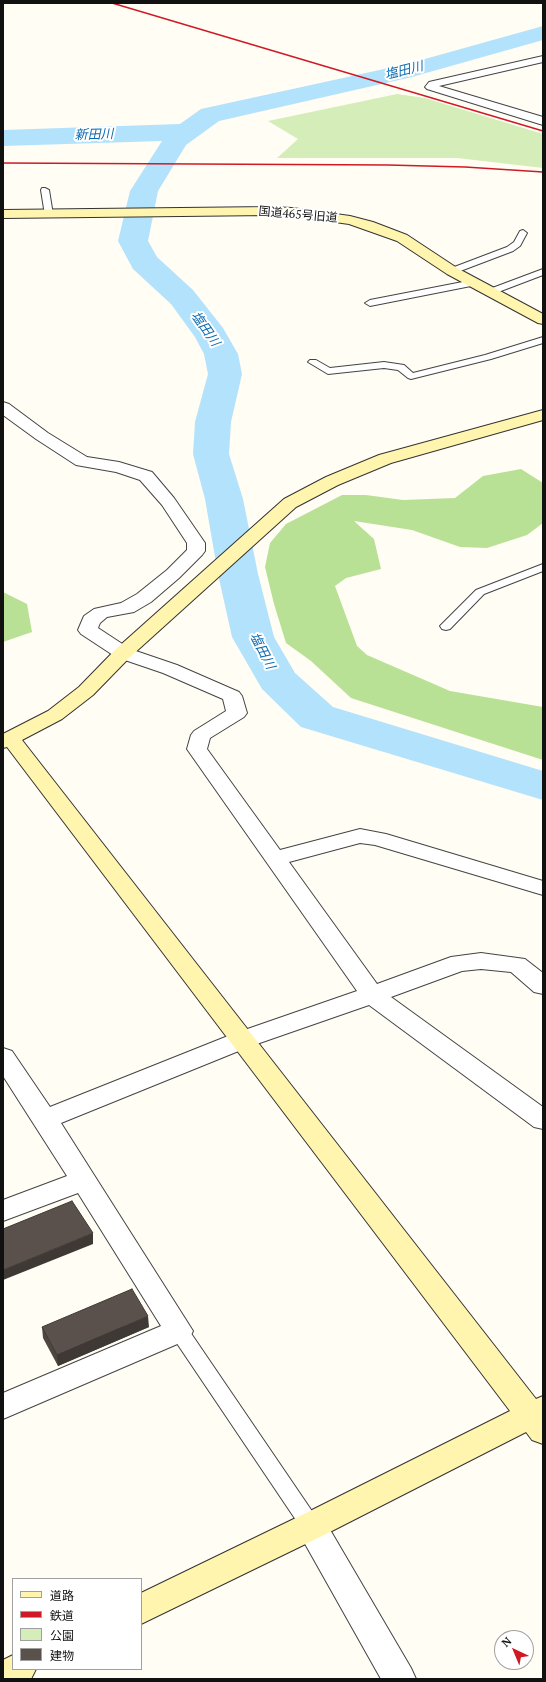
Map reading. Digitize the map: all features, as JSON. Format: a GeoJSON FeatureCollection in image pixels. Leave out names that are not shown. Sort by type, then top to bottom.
{"type":"FeatureCollection","features":[{"type":"Feature","properties":{"kind":"street"},"geometry":{"type":"LineString","coordinates":[[543,59],[433,84],[431,87],[543,121]]}},
{"type":"Feature","properties":{"kind":"street"},"geometry":{"type":"LineString","coordinates":[[518,114],[537,106]]}},
{"type":"Feature","properties":{"kind":"street","name":"国道465号旧道"},"geometry":{"type":"LineString","coordinates":[[3,214],[50,215],[270,210],[350,220],[402,238],[452,271],[543,320]]}},
{"type":"Feature","properties":{"kind":"street"},"geometry":{"type":"LineString","coordinates":[[3,407],[42,436],[82,461],[119,467],[146,476],[168,502],[196,543],[196,551],[173,574],[144,598],[127,608],[101,614],[91,620],[88,630],[124,653],[170,669],[232,696],[238,713],[201,735],[197,750],[372,995],[543,1120]]}},
{"type":"Feature","properties":{"kind":"street"},"geometry":{"type":"LineString","coordinates":[[142,1609],[311,1526],[539,1418],[7,740],[55,715],[86,691],[124,653],[290,503],[332,481],[385,460],[543,415]]}},
{"type":"Feature","properties":{"kind":"street"},"geometry":{"type":"LineString","coordinates":[[274,859],[360,836],[378,839],[543,888]]}},
{"type":"Feature","properties":{"kind":"street"},"geometry":{"type":"LineString","coordinates":[[45,1119],[242,1040],[372,995],[458,962],[481,961],[517,965],[543,986]]}},
{"type":"Feature","properties":{"kind":"street"},"geometry":{"type":"LineString","coordinates":[[3,1058],[45,1119],[179,1331],[3,1406]]}},
{"type":"Feature","properties":{"kind":"street"},"geometry":{"type":"LineString","coordinates":[[3,1211],[84,1180]]}},
{"type":"Feature","properties":{"kind":"street"},"geometry":{"type":"LineString","coordinates":[[311,1526],[400,1679]]}},
{"type":"Feature","properties":{"kind":"street"},"geometry":{"type":"LineString","coordinates":[[3,1677],[16,1670]]}},
{"type":"Feature","properties":{"kind":"lane"},"geometry":{"type":"LineString","coordinates":[[45,190],[50,215]]}},
{"type":"Feature","properties":{"kind":"lane"},"geometry":{"type":"LineString","coordinates":[[452,271],[510,249],[517,244],[523,233]]}},
{"type":"Feature","properties":{"kind":"lane"},"geometry":{"type":"LineString","coordinates":[[490,292],[543,272]]}},
{"type":"Feature","properties":{"kind":"lane"},"geometry":{"type":"LineString","coordinates":[[370,303],[473,283]]}},
{"type":"Feature","properties":{"kind":"lane"},"geometry":{"type":"LineString","coordinates":[[313,362],[328,371],[384,365],[395,366],[401,367],[411,376],[488,357],[543,340]]}},
{"type":"Feature","properties":{"kind":"lane"},"geometry":{"type":"LineString","coordinates":[[446,626],[480,592],[543,567]]}},
{"type":"Feature","properties":{"kind":"lane"},"geometry":{"type":"LineString","coordinates":[[179,1331],[311,1526]]}},
{"type":"Feature","properties":{"kind":"green space"},"geometry":{"type":"Polygon","coordinates":[[[397,94],[425,98],[543,134],[543,168],[457,158],[277,158],[298,139],[268,121],[397,94]]]}},
{"type":"Feature","properties":{"kind":"green space"},"geometry":{"type":"Polygon","coordinates":[[[521,469],[543,483],[543,523],[527,535],[487,548],[460,547],[412,530],[354,521],[374,539],[381,569],[346,578],[335,586],[357,646],[367,655],[450,691],[543,707],[543,760],[351,698],[311,661],[286,643],[265,567],[270,543],[286,524],[342,495],[366,495],[403,500],[455,498],[483,476],[521,469]]]}},
{"type":"Feature","properties":{"kind":"green space"},"geometry":{"type":"Polygon","coordinates":[[[3,592],[27,604],[32,632],[3,642],[3,592]]]}},
{"type":"Feature","properties":{"kind":"building"},"geometry":{"type":"Polygon","coordinates":[[[72,1201],[93,1233],[3,1270],[3,1229],[72,1201]]]}},
{"type":"Feature","properties":{"kind":"building"},"geometry":{"type":"Polygon","coordinates":[[[132,1289],[148,1316],[57,1355],[42,1327],[132,1289]]]}},
{"type":"Feature","properties":{"kind":"waterway","name":"塩田川"},"geometry":{"type":"LineString","coordinates":[[543,33],[412,70],[210,115],[176,140],[144,191],[133,241],[144,262],[182,297],[211,335],[221,354],[225,374],[213,422],[211,454],[224,499],[238,574],[253,637],[278,680],[317,717],[543,786]]}},
{"type":"Feature","properties":{"kind":"waterway","name":"新田川"},"geometry":{"type":"LineString","coordinates":[[3,138],[185,132]]}},
{"type":"Feature","properties":{"kind":"railway"},"geometry":{"type":"LineString","coordinates":[[112,3],[543,131]]}},
{"type":"Feature","properties":{"kind":"railway"},"geometry":{"type":"LineString","coordinates":[[3,163],[388,165],[465,167],[543,172]]}}]}
